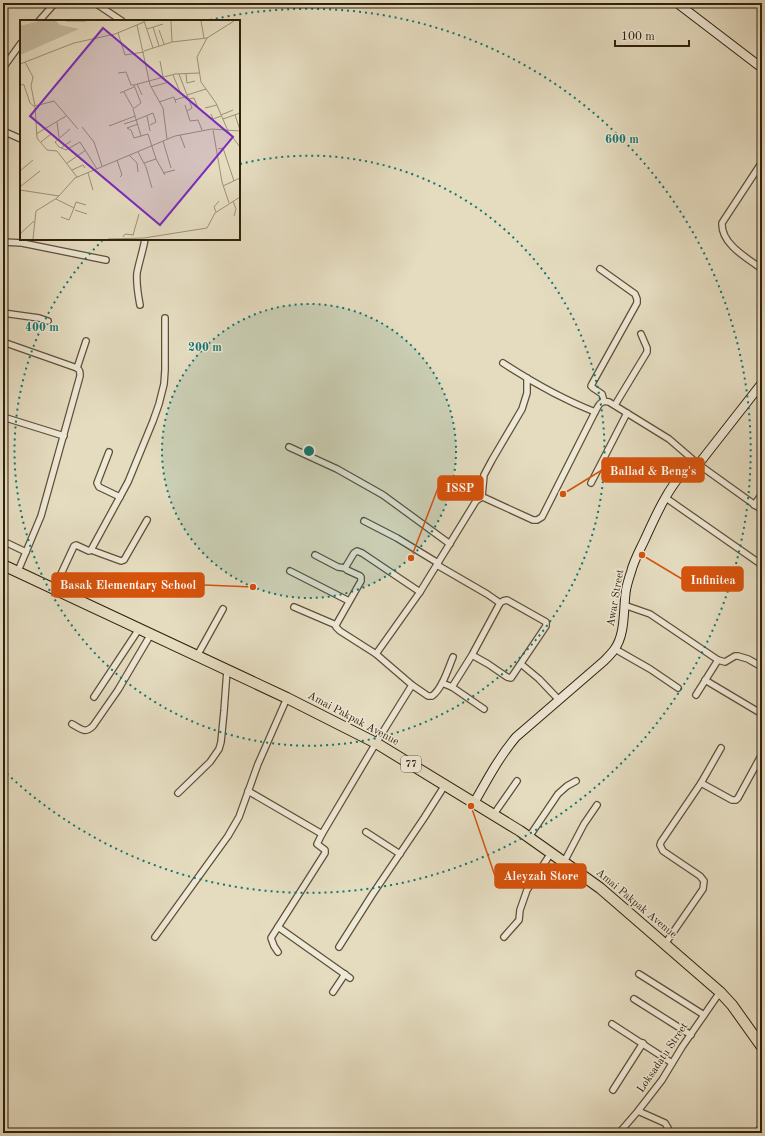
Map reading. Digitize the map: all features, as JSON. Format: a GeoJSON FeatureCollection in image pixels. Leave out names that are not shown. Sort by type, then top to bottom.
{"type":"FeatureCollection","features":[{"type":"Feature","properties":{"kind":"highway","name":"Amai Pakpak Avenue"},"geometry":{"type":"LineString","coordinates":[[3,564],[287,698],[376,744],[494,814],[600,888],[665,944],[720,992],[732,1005],[762,1047]]}},
{"type":"Feature","properties":{"kind":"street"},"geometry":{"type":"LineString","coordinates":[[40,20],[55,3]]}},
{"type":"Feature","properties":{"kind":"street"},"geometry":{"type":"LineString","coordinates":[[96,3],[121,20]]}},
{"type":"Feature","properties":{"kind":"street"},"geometry":{"type":"LineString","coordinates":[[677,3],[762,68]]}},
{"type":"Feature","properties":{"kind":"street"},"geometry":{"type":"LineString","coordinates":[[3,68],[20,44]]}},
{"type":"Feature","properties":{"kind":"street"},"geometry":{"type":"LineString","coordinates":[[3,131],[20,139]]}},
{"type":"Feature","properties":{"kind":"street"},"geometry":{"type":"LineString","coordinates":[[762,162],[722,223],[722,229],[724,235],[732,246],[762,269]]}},
{"type":"Feature","properties":{"kind":"street"},"geometry":{"type":"LineString","coordinates":[[140,305],[137,284],[145,240]]}},
{"type":"Feature","properties":{"kind":"street"},"geometry":{"type":"LineString","coordinates":[[3,242],[20,241],[106,260]]}},
{"type":"Feature","properties":{"kind":"street"},"geometry":{"type":"LineString","coordinates":[[600,269],[635,294],[638,303],[591,386],[602,394],[604,401]]}},
{"type":"Feature","properties":{"kind":"street"},"geometry":{"type":"LineString","coordinates":[[3,312],[35,317],[48,321]]}},
{"type":"Feature","properties":{"kind":"street"},"geometry":{"type":"LineString","coordinates":[[92,550],[128,482],[153,421],[162,390],[165,370],[165,318]]}},
{"type":"Feature","properties":{"kind":"street"},"geometry":{"type":"LineString","coordinates":[[615,405],[647,352],[647,348],[641,334]]}},
{"type":"Feature","properties":{"kind":"street"},"geometry":{"type":"LineString","coordinates":[[77,368],[86,340]]}},
{"type":"Feature","properties":{"kind":"street"},"geometry":{"type":"LineString","coordinates":[[3,342],[77,368],[79,369],[80,373],[41,516],[18,572]]}},
{"type":"Feature","properties":{"kind":"street"},"geometry":{"type":"LineString","coordinates":[[503,363],[565,399],[595,412]]}},
{"type":"Feature","properties":{"kind":"street"},"geometry":{"type":"LineString","coordinates":[[482,497],[484,475],[522,409],[526,399],[527,378]]}},
{"type":"Feature","properties":{"kind":"street","name":"Awar Street"},"geometry":{"type":"LineString","coordinates":[[474,803],[509,745],[528,726],[615,650],[620,639],[626,590],[635,558],[660,506],[672,486],[685,470],[689,466],[698,464],[762,384]]}},
{"type":"Feature","properties":{"kind":"street"},"geometry":{"type":"LineString","coordinates":[[604,401],[615,405],[670,439],[698,464],[762,510]]}},
{"type":"Feature","properties":{"kind":"street"},"geometry":{"type":"LineString","coordinates":[[482,497],[533,520],[542,517],[595,412],[604,401]]}},
{"type":"Feature","properties":{"kind":"street"},"geometry":{"type":"LineString","coordinates":[[591,483],[627,412]]}},
{"type":"Feature","properties":{"kind":"street"},"geometry":{"type":"LineString","coordinates":[[3,417],[64,436]]}},
{"type":"Feature","properties":{"kind":"street"},"geometry":{"type":"LineString","coordinates":[[289,447],[337,469],[383,495],[450,544]]}},
{"type":"Feature","properties":{"kind":"street"},"geometry":{"type":"LineString","coordinates":[[109,452],[97,485],[120,497]]}},
{"type":"Feature","properties":{"kind":"street"},"geometry":{"type":"LineString","coordinates":[[754,504],[762,494]]}},
{"type":"Feature","properties":{"kind":"street"},"geometry":{"type":"LineString","coordinates":[[376,654],[420,592],[476,501],[482,497]]}},
{"type":"Feature","properties":{"kind":"street"},"geometry":{"type":"LineString","coordinates":[[666,498],[762,565]]}},
{"type":"Feature","properties":{"kind":"street"},"geometry":{"type":"LineString","coordinates":[[54,589],[74,546],[76,545],[89,551],[92,550],[121,561],[124,560],[148,520]]}},
{"type":"Feature","properties":{"kind":"street"},"geometry":{"type":"LineString","coordinates":[[364,521],[397,538],[500,603]]}},
{"type":"Feature","properties":{"kind":"street"},"geometry":{"type":"LineString","coordinates":[[3,541],[26,552]]}},
{"type":"Feature","properties":{"kind":"street"},"geometry":{"type":"LineString","coordinates":[[345,568],[354,553],[357,551],[420,592]]}},
{"type":"Feature","properties":{"kind":"street"},"geometry":{"type":"LineString","coordinates":[[315,555],[338,567],[345,568],[360,576],[362,579],[336,625]]}},
{"type":"Feature","properties":{"kind":"street"},"geometry":{"type":"LineString","coordinates":[[290,571],[350,601]]}},
{"type":"Feature","properties":{"kind":"street"},"geometry":{"type":"LineString","coordinates":[[452,687],[503,600],[507,600],[546,622],[546,626],[512,677],[508,678],[472,655]]}},
{"type":"Feature","properties":{"kind":"street"},"geometry":{"type":"LineString","coordinates":[[624,605],[650,614],[718,660],[727,662],[735,656],[742,656],[762,667]]}},
{"type":"Feature","properties":{"kind":"street"},"geometry":{"type":"LineString","coordinates":[[294,607],[336,625],[340,631],[376,654],[412,685],[428,696],[435,694],[442,683],[453,657]]}},
{"type":"Feature","properties":{"kind":"street"},"geometry":{"type":"LineString","coordinates":[[197,656],[223,609]]}},
{"type":"Feature","properties":{"kind":"street"},"geometry":{"type":"LineString","coordinates":[[94,697],[138,629]]}},
{"type":"Feature","properties":{"kind":"street"},"geometry":{"type":"LineString","coordinates":[[72,724],[84,731],[89,730],[93,726],[118,690],[151,634]]}},
{"type":"Feature","properties":{"kind":"street"},"geometry":{"type":"LineString","coordinates":[[615,650],[650,669],[678,688]]}},
{"type":"Feature","properties":{"kind":"street"},"geometry":{"type":"LineString","coordinates":[[696,695],[718,660]]}},
{"type":"Feature","properties":{"kind":"street"},"geometry":{"type":"LineString","coordinates":[[521,664],[539,679],[559,700]]}},
{"type":"Feature","properties":{"kind":"street"},"geometry":{"type":"LineString","coordinates":[[178,793],[210,762],[219,749],[221,742],[227,670]]}},
{"type":"Feature","properties":{"kind":"street"},"geometry":{"type":"LineString","coordinates":[[705,680],[762,714]]}},
{"type":"Feature","properties":{"kind":"street"},"geometry":{"type":"LineString","coordinates":[[442,683],[452,687],[484,709]]}},
{"type":"Feature","properties":{"kind":"street"},"geometry":{"type":"LineString","coordinates":[[278,952],[271,938],[325,853],[325,850],[317,844],[322,834],[412,685]]}},
{"type":"Feature","properties":{"kind":"street"},"geometry":{"type":"LineString","coordinates":[[155,937],[228,836],[242,810],[248,791],[287,698]]}},
{"type":"Feature","properties":{"kind":"street"},"geometry":{"type":"LineString","coordinates":[[665,944],[703,889],[704,881],[700,876],[663,851],[660,845],[701,783],[721,748]]}},
{"type":"Feature","properties":{"kind":"street"},"geometry":{"type":"LineString","coordinates":[[701,783],[732,800],[736,800],[762,754]]}},
{"type":"Feature","properties":{"kind":"street"},"geometry":{"type":"LineString","coordinates":[[494,814],[517,781]]}},
{"type":"Feature","properties":{"kind":"street"},"geometry":{"type":"LineString","coordinates":[[529,837],[558,794],[567,786],[576,781]]}},
{"type":"Feature","properties":{"kind":"street"},"geometry":{"type":"LineString","coordinates":[[339,947],[372,895],[436,801],[445,785]]}},
{"type":"Feature","properties":{"kind":"street"},"geometry":{"type":"LineString","coordinates":[[248,791],[322,834]]}},
{"type":"Feature","properties":{"kind":"street"},"geometry":{"type":"LineString","coordinates":[[564,862],[581,830],[597,805]]}},
{"type":"Feature","properties":{"kind":"street"},"geometry":{"type":"LineString","coordinates":[[366,832],[400,854]]}},
{"type":"Feature","properties":{"kind":"street"},"geometry":{"type":"LineString","coordinates":[[504,937],[519,920],[520,910],[527,890],[551,853]]}},
{"type":"Feature","properties":{"kind":"street"},"geometry":{"type":"LineString","coordinates":[[278,927],[350,978]]}},
{"type":"Feature","properties":{"kind":"street"},"geometry":{"type":"LineString","coordinates":[[332,992],[345,974]]}},
{"type":"Feature","properties":{"kind":"street"},"geometry":{"type":"LineString","coordinates":[[639,974],[704,1015]]}},
{"type":"Feature","properties":{"kind":"street","name":"Loksadatu Street"},"geometry":{"type":"LineString","coordinates":[[619,1133],[662,1080],[672,1062],[720,992]]}},
{"type":"Feature","properties":{"kind":"street"},"geometry":{"type":"LineString","coordinates":[[634,999],[690,1035]]}},
{"type":"Feature","properties":{"kind":"street"},"geometry":{"type":"LineString","coordinates":[[612,1024],[672,1062]]}},
{"type":"Feature","properties":{"kind":"street"},"geometry":{"type":"LineString","coordinates":[[613,1090],[643,1043]]}},
{"type":"Feature","properties":{"kind":"street"},"geometry":{"type":"LineString","coordinates":[[638,1111],[665,1123],[668,1128],[665,1133]]}},
{"type":"Feature","properties":{"kind":"street"},"geometry":{"type":"LineString","coordinates":[[760,1133],[762,1126]]}},
{"type":"Feature","properties":{"kind":"place","name":"Ballad & Beng's"},"geometry":{"type":"Point","coordinates":[563,494]}},
{"type":"Feature","properties":{"kind":"place","name":"Infinitea"},"geometry":{"type":"Point","coordinates":[642,555]}},
{"type":"Feature","properties":{"kind":"place","name":"ISSP"},"geometry":{"type":"Point","coordinates":[411,558]}},
{"type":"Feature","properties":{"kind":"place","name":"Basak Elementary School"},"geometry":{"type":"Point","coordinates":[253,587]}},
{"type":"Feature","properties":{"kind":"place","name":"Aleyzah Store"},"geometry":{"type":"Point","coordinates":[471,806]}}]}
